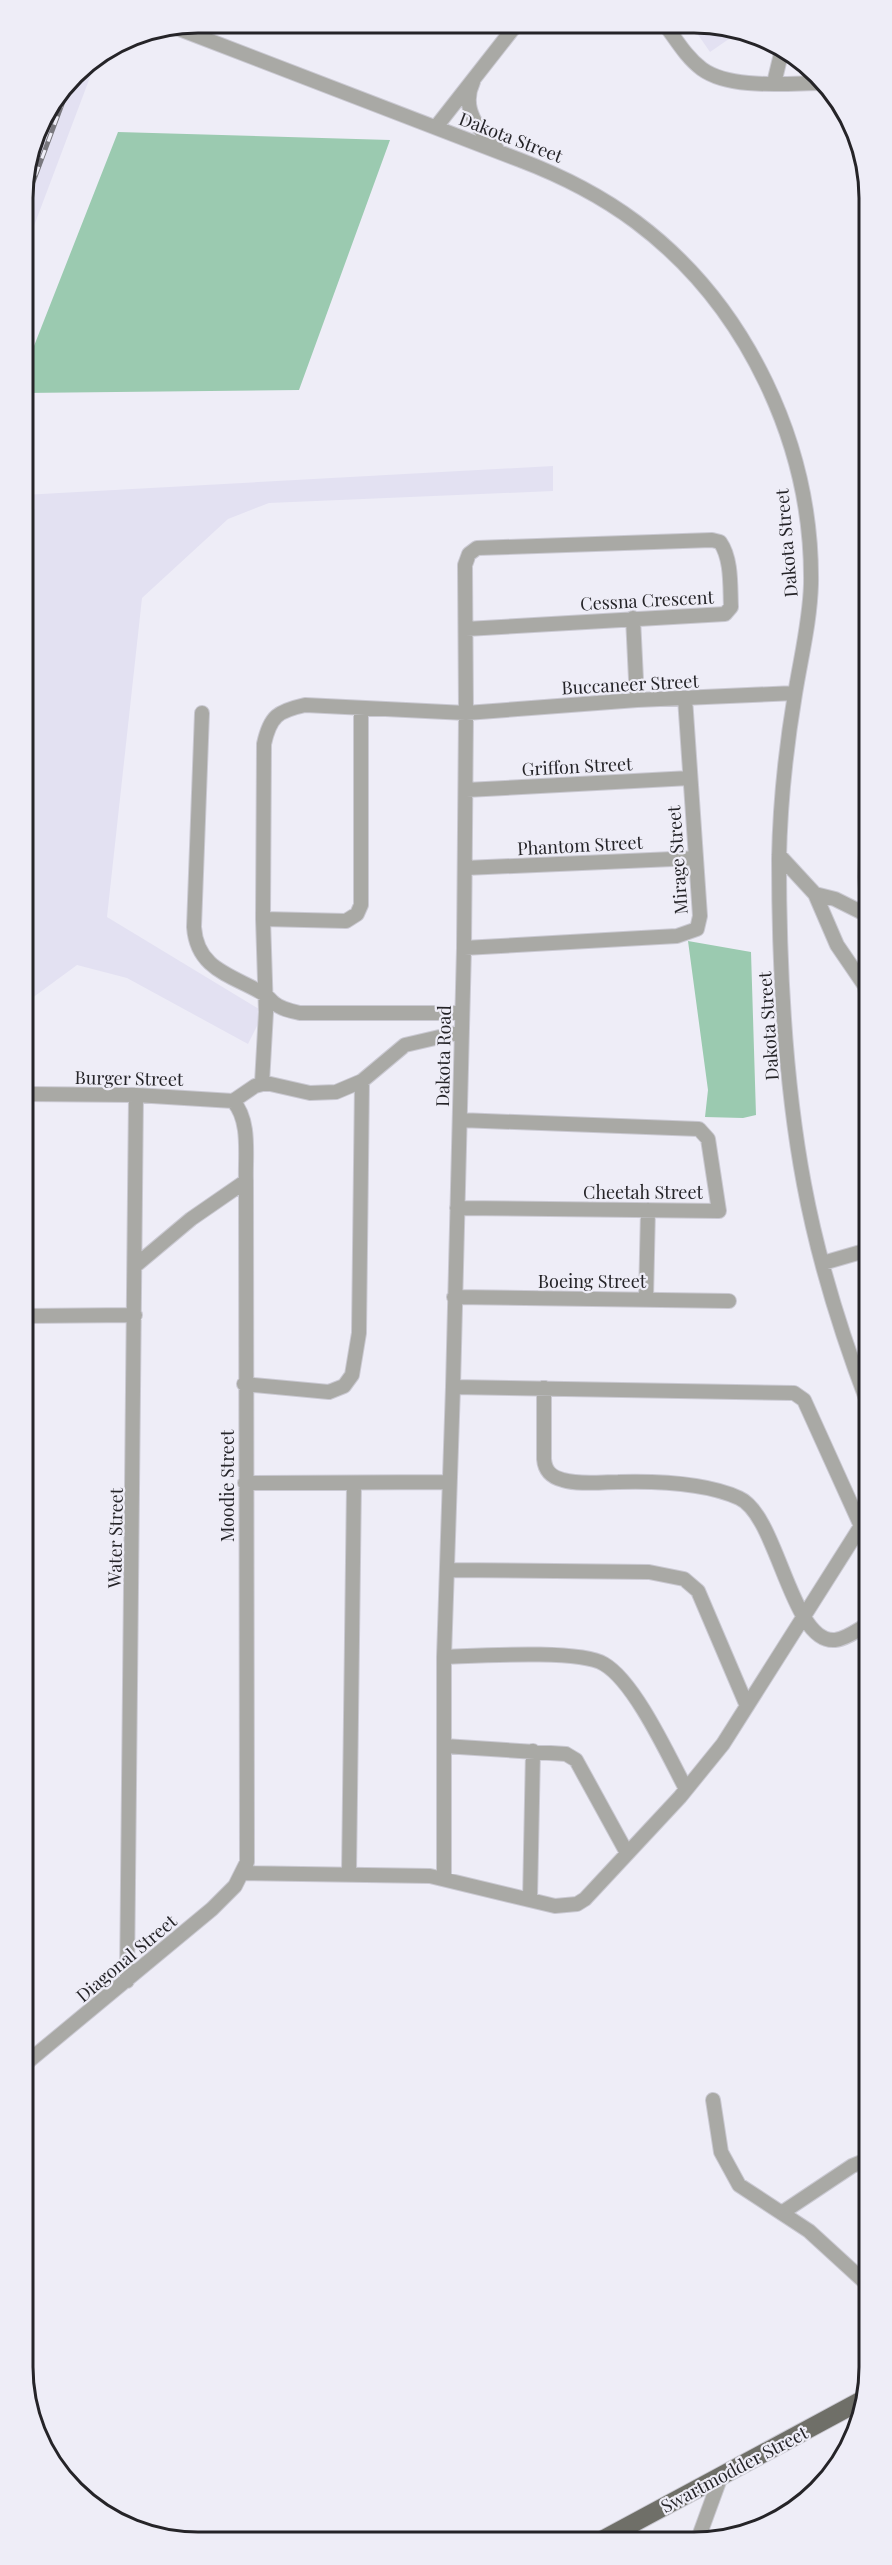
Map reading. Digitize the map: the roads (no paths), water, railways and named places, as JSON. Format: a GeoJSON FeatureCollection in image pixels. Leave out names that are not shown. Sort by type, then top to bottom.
{"type":"FeatureCollection","features":[{"type":"Feature","properties":{"kind":"main road","name":"Swartmodder Street"},"geometry":{"type":"LineString","coordinates":[[617,2532],[854,2404]]}},
{"type":"Feature","properties":{"kind":"street","name":"Dakota Street"},"geometry":{"type":"LineString","coordinates":[[190,33],[436,127],[560,176],[590,191],[639,224],[704,286],[740,335],[755,361],[771,395],[797,463],[811,581],[809,612],[795,693],[779,855],[780,945],[790,1084],[804,1186],[823,1263],[859,1378]]}},
{"type":"Feature","properties":{"kind":"street"},"geometry":{"type":"LineString","coordinates":[[436,127],[510,33]]}},
{"type":"Feature","properties":{"kind":"street"},"geometry":{"type":"LineString","coordinates":[[671,33],[692,60],[709,74],[731,81],[813,83]]}},
{"type":"Feature","properties":{"kind":"street"},"geometry":{"type":"LineString","coordinates":[[774,83],[780,58]]}},
{"type":"Feature","properties":{"kind":"street"},"geometry":{"type":"LineString","coordinates":[[480,70],[471,85],[468,96],[469,109],[481,132],[499,152]]}},
{"type":"Feature","properties":{"kind":"street","name":"Cessna Crescent"},"geometry":{"type":"LineString","coordinates":[[466,629],[729,612],[731,607],[728,560],[720,542],[712,540],[477,548]]}},
{"type":"Feature","properties":{"kind":"street","name":"Dakota Road"},"geometry":{"type":"LineString","coordinates":[[444,1879],[444,1657],[464,948],[465,565],[469,554],[477,548]]}},
{"type":"Feature","properties":{"kind":"street"},"geometry":{"type":"LineString","coordinates":[[633,618],[637,700]]}},
{"type":"Feature","properties":{"kind":"street","name":"Buccaneer Street"},"geometry":{"type":"LineString","coordinates":[[262,1083],[266,995],[263,919],[264,744],[268,727],[275,716],[286,709],[305,705],[361,710],[466,713],[637,700],[795,693]]}},
{"type":"Feature","properties":{"kind":"street","name":"Mirage Street"},"geometry":{"type":"LineString","coordinates":[[464,948],[690,933],[697,929],[699,923],[696,858],[685,698]]}},
{"type":"Feature","properties":{"kind":"street"},"geometry":{"type":"LineString","coordinates":[[263,919],[346,921],[357,914],[362,905],[361,710]]}},
{"type":"Feature","properties":{"kind":"street"},"geometry":{"type":"LineString","coordinates":[[202,713],[195,868],[195,939],[199,952],[217,969],[266,995],[276,1005],[300,1012],[461,1013]]}},
{"type":"Feature","properties":{"kind":"street","name":"Griffon Street"},"geometry":{"type":"LineString","coordinates":[[466,790],[690,778]]}},
{"type":"Feature","properties":{"kind":"street"},"geometry":{"type":"LineString","coordinates":[[779,855],[815,894],[837,945],[859,981]]}},
{"type":"Feature","properties":{"kind":"street","name":"Phantom Street"},"geometry":{"type":"LineString","coordinates":[[465,868],[696,858]]}},
{"type":"Feature","properties":{"kind":"street"},"geometry":{"type":"LineString","coordinates":[[815,894],[835,898],[859,911]]}},
{"type":"Feature","properties":{"kind":"street"},"geometry":{"type":"LineString","coordinates":[[233,1101],[262,1083],[273,1083],[310,1093],[336,1092],[354,1087],[405,1045],[461,1032]]}},
{"type":"Feature","properties":{"kind":"street"},"geometry":{"type":"LineString","coordinates":[[244,1384],[329,1392],[344,1386],[352,1375],[359,1334],[362,1081]]}},
{"type":"Feature","properties":{"kind":"street","name":"Burger Street"},"geometry":{"type":"LineString","coordinates":[[33,1094],[136,1095],[233,1101]]}},
{"type":"Feature","properties":{"kind":"street","name":"Water Street"},"geometry":{"type":"LineString","coordinates":[[127,1981],[136,1095]]}},
{"type":"Feature","properties":{"kind":"street","name":"Moodie Street"},"geometry":{"type":"LineString","coordinates":[[233,1101],[240,1108],[243,1119],[246,1181],[244,1384],[248,1838],[247,1862],[243,1873]]}},
{"type":"Feature","properties":{"kind":"street","name":"Cheetah Street"},"geometry":{"type":"LineString","coordinates":[[457,1208],[719,1211],[708,1139],[699,1129],[460,1120]]}},
{"type":"Feature","properties":{"kind":"street"},"geometry":{"type":"LineString","coordinates":[[135,1266],[191,1219],[246,1181]]}},
{"type":"Feature","properties":{"kind":"street"},"geometry":{"type":"LineString","coordinates":[[646,1299],[648,1210]]}},
{"type":"Feature","properties":{"kind":"street"},"geometry":{"type":"LineString","coordinates":[[823,1263],[859,1253]]}},
{"type":"Feature","properties":{"kind":"street","name":"Boeing Street"},"geometry":{"type":"LineString","coordinates":[[454,1297],[729,1301]]}},
{"type":"Feature","properties":{"kind":"street"},"geometry":{"type":"LineString","coordinates":[[33,1316],[135,1315]]}},
{"type":"Feature","properties":{"kind":"street"},"geometry":{"type":"LineString","coordinates":[[453,1387],[786,1392],[800,1395],[859,1522]]}},
{"type":"Feature","properties":{"kind":"street"},"geometry":{"type":"LineString","coordinates":[[544,1388],[543,1458],[544,1467],[552,1476],[577,1483],[665,1481],[741,1499],[756,1512],[804,1618],[828,1639],[837,1640],[859,1629]]}},
{"type":"Feature","properties":{"kind":"street"},"geometry":{"type":"LineString","coordinates":[[245,1483],[449,1482]]}},
{"type":"Feature","properties":{"kind":"street"},"geometry":{"type":"LineString","coordinates":[[349,1874],[354,1483]]}},
{"type":"Feature","properties":{"kind":"street"},"geometry":{"type":"LineString","coordinates":[[243,1873],[430,1876],[555,1906],[577,1904],[686,1789],[723,1744],[859,1529]]}},
{"type":"Feature","properties":{"kind":"street"},"geometry":{"type":"LineString","coordinates":[[448,1570],[649,1572],[684,1579],[698,1591],[747,1706]]}},
{"type":"Feature","properties":{"kind":"street"},"geometry":{"type":"LineString","coordinates":[[444,1657],[562,1656],[588,1658],[603,1664],[626,1686],[653,1724],[686,1789]]}},
{"type":"Feature","properties":{"kind":"street"},"geometry":{"type":"LineString","coordinates":[[444,1746],[566,1754],[576,1760],[627,1853]]}},
{"type":"Feature","properties":{"kind":"street"},"geometry":{"type":"LineString","coordinates":[[530,1900],[533,1751]]}},
{"type":"Feature","properties":{"kind":"street","name":"Diagonal Street"},"geometry":{"type":"LineString","coordinates":[[33,2058],[212,1910],[229,1893],[243,1873]]}},
{"type":"Feature","properties":{"kind":"street"},"geometry":{"type":"LineString","coordinates":[[713,2100],[721,2152],[739,2185],[783,2212],[808,2231],[859,2277]]}},
{"type":"Feature","properties":{"kind":"street"},"geometry":{"type":"LineString","coordinates":[[783,2212],[859,2163]]}},
{"type":"Feature","properties":{"kind":"street"},"geometry":{"type":"LineString","coordinates":[[701,2532],[721,2476]]}},
{"type":"Feature","properties":{"kind":"railway"},"geometry":{"type":"LineString","coordinates":[[34,179],[62,105]]}}]}
